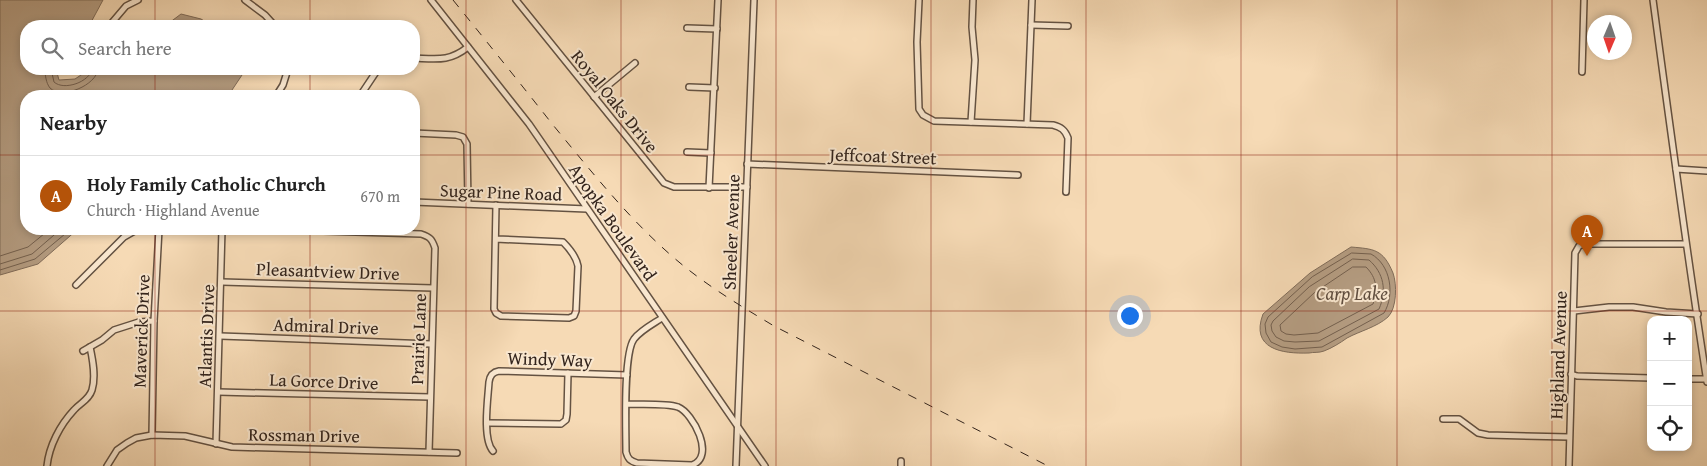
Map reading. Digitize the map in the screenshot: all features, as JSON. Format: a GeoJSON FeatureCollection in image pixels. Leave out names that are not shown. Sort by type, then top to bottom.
{"type":"FeatureCollection","features":[{"type":"Feature","properties":{"kind":"street"},"geometry":{"type":"LineString","coordinates":[[114,20],[126,6],[138,0]]}},
{"type":"Feature","properties":{"kind":"street"},"geometry":{"type":"LineString","coordinates":[[245,0],[270,20]]}},
{"type":"Feature","properties":{"kind":"street","name":"Apopka Boulevard"},"geometry":{"type":"LineString","coordinates":[[431,0],[529,124],[764,466]]}},
{"type":"Feature","properties":{"kind":"street","name":"Royal Oaks Drive"},"geometry":{"type":"LineString","coordinates":[[516,0],[664,183],[674,186],[709,188],[747,187]]}},
{"type":"Feature","properties":{"kind":"street"},"geometry":{"type":"LineString","coordinates":[[709,188],[718,0]]}},
{"type":"Feature","properties":{"kind":"street","name":"Sheeler Avenue"},"geometry":{"type":"LineString","coordinates":[[736,466],[754,0]]}},
{"type":"Feature","properties":{"kind":"street"},"geometry":{"type":"LineString","coordinates":[[919,0],[917,42],[919,109],[923,115],[934,121],[1053,125],[1060,127],[1068,138],[1066,192]]}},
{"type":"Feature","properties":{"kind":"street"},"geometry":{"type":"LineString","coordinates":[[971,122],[975,60],[972,27],[973,0]]}},
{"type":"Feature","properties":{"kind":"street"},"geometry":{"type":"LineString","coordinates":[[1026,124],[1032,0]]}},
{"type":"Feature","properties":{"kind":"street"},"geometry":{"type":"LineString","coordinates":[[1582,72],[1584,0]]}},
{"type":"Feature","properties":{"kind":"street"},"geometry":{"type":"LineString","coordinates":[[1653,0],[1685,244],[1698,314],[1707,380],[1692,379]]}},
{"type":"Feature","properties":{"kind":"street"},"geometry":{"type":"LineString","coordinates":[[1031,25],[1068,26]]}},
{"type":"Feature","properties":{"kind":"street"},"geometry":{"type":"LineString","coordinates":[[686,28],[717,29]]}},
{"type":"Feature","properties":{"kind":"street"},"geometry":{"type":"LineString","coordinates":[[420,58],[448,58],[468,47]]}},
{"type":"Feature","properties":{"kind":"street"},"geometry":{"type":"LineString","coordinates":[[594,97],[635,63]]}},
{"type":"Feature","properties":{"kind":"street"},"geometry":{"type":"LineString","coordinates":[[280,90],[286,75]]}},
{"type":"Feature","properties":{"kind":"street"},"geometry":{"type":"LineString","coordinates":[[364,90],[374,75]]}},
{"type":"Feature","properties":{"kind":"street"},"geometry":{"type":"LineString","coordinates":[[689,87],[714,88]]}},
{"type":"Feature","properties":{"kind":"street"},"geometry":{"type":"LineString","coordinates":[[420,134],[456,135],[463,137],[467,144],[468,204]]}},
{"type":"Feature","properties":{"kind":"street"},"geometry":{"type":"LineString","coordinates":[[688,152],[711,153]]}},
{"type":"Feature","properties":{"kind":"street","name":"Jeffcoat Street"},"geometry":{"type":"LineString","coordinates":[[747,164],[1018,175]]}},
{"type":"Feature","properties":{"kind":"street"},"geometry":{"type":"LineString","coordinates":[[1676,169],[1707,171]]}},
{"type":"Feature","properties":{"kind":"street","name":"Sugar Pine Road"},"geometry":{"type":"LineString","coordinates":[[420,202],[588,209]]}},
{"type":"Feature","properties":{"kind":"street"},"geometry":{"type":"LineString","coordinates":[[496,206],[494,309],[496,313],[501,316],[569,318],[574,316],[576,311],[578,266],[568,246],[563,242],[496,239]]}},
{"type":"Feature","properties":{"kind":"street","name":"Prairie Lane"},"geometry":{"type":"LineString","coordinates":[[420,234],[429,236],[435,248],[429,452]]}},
{"type":"Feature","properties":{"kind":"street"},"geometry":{"type":"LineString","coordinates":[[76,285],[128,235]]}},
{"type":"Feature","properties":{"kind":"street","name":"Maverick Drive"},"geometry":{"type":"LineString","coordinates":[[152,435],[154,321],[159,235]]}},
{"type":"Feature","properties":{"kind":"street","name":"Atlantis Drive"},"geometry":{"type":"LineString","coordinates":[[216,444],[222,235]]}},
{"type":"Feature","properties":{"kind":"street","name":"Highland Avenue"},"geometry":{"type":"LineString","coordinates":[[1569,466],[1575,253],[1578,246],[1585,244],[1685,244]]}},
{"type":"Feature","properties":{"kind":"street","name":"Pleasantview Drive"},"geometry":{"type":"LineString","coordinates":[[222,282],[434,288]]}},
{"type":"Feature","properties":{"kind":"street"},"geometry":{"type":"LineString","coordinates":[[1574,311],[1609,307],[1633,307],[1698,314]]}},
{"type":"Feature","properties":{"kind":"street"},"geometry":{"type":"LineString","coordinates":[[627,404],[675,406],[685,412],[701,436],[702,457],[692,465],[631,462],[626,452],[628,354],[635,339],[662,318]]}},
{"type":"Feature","properties":{"kind":"street"},"geometry":{"type":"LineString","coordinates":[[83,351],[114,330],[139,322],[154,321]]}},
{"type":"Feature","properties":{"kind":"street","name":"Admiral Drive"},"geometry":{"type":"LineString","coordinates":[[220,336],[431,344]]}},
{"type":"Feature","properties":{"kind":"street"},"geometry":{"type":"LineString","coordinates":[[47,466],[48,457],[58,433],[74,410],[87,400],[92,391],[93,363],[90,347]]}},
{"type":"Feature","properties":{"kind":"street","name":"Windy Way"},"geometry":{"type":"LineString","coordinates":[[493,451],[489,447],[487,423],[489,382],[490,376],[494,372],[499,370],[628,375]]}},
{"type":"Feature","properties":{"kind":"street"},"geometry":{"type":"LineString","coordinates":[[487,423],[561,424],[566,420],[567,414],[568,373]]}},
{"type":"Feature","properties":{"kind":"street"},"geometry":{"type":"LineString","coordinates":[[1571,374],[1578,376],[1647,378]]}},
{"type":"Feature","properties":{"kind":"street","name":"La Gorce Drive"},"geometry":{"type":"LineString","coordinates":[[218,392],[430,398]]}},
{"type":"Feature","properties":{"kind":"street"},"geometry":{"type":"LineString","coordinates":[[1443,419],[1459,419],[1478,433],[1488,435],[1569,437]]}},
{"type":"Feature","properties":{"kind":"street","name":"Rossman Drive"},"geometry":{"type":"LineString","coordinates":[[107,466],[117,450],[127,443],[136,438],[152,435],[185,436],[232,447],[457,453]]}},
{"type":"Feature","properties":{"kind":"water"},"geometry":{"type":"Polygon","coordinates":[[[0,0],[103,0],[92,20],[20,20],[20,75],[58,75],[59,80],[75,79],[81,75],[242,75],[232,90],[20,90],[20,235],[71,235],[38,264],[0,275],[0,0]]]}},
{"type":"Feature","properties":{"kind":"water"},"geometry":{"type":"Polygon","coordinates":[[[181,14],[203,20],[173,20],[181,14]]]}},
{"type":"Feature","properties":{"kind":"water","name":"Carp Lake"},"geometry":{"type":"Polygon","coordinates":[[[1351,247],[1377,252],[1389,265],[1393,273],[1396,289],[1395,302],[1388,317],[1379,324],[1352,335],[1322,352],[1289,352],[1271,347],[1265,342],[1261,335],[1260,326],[1263,314],[1310,273],[1351,247]]]}},
{"type":"Feature","properties":{"kind":"railway"},"geometry":{"type":"LineString","coordinates":[[453,0],[610,194],[656,242],[685,267],[722,294],[774,326],[1048,466]]}},
{"type":"Feature","properties":{"kind":"place","name":"Holy Family Catholic Church"},"geometry":{"type":"Point","coordinates":[1587,256]}}]}
